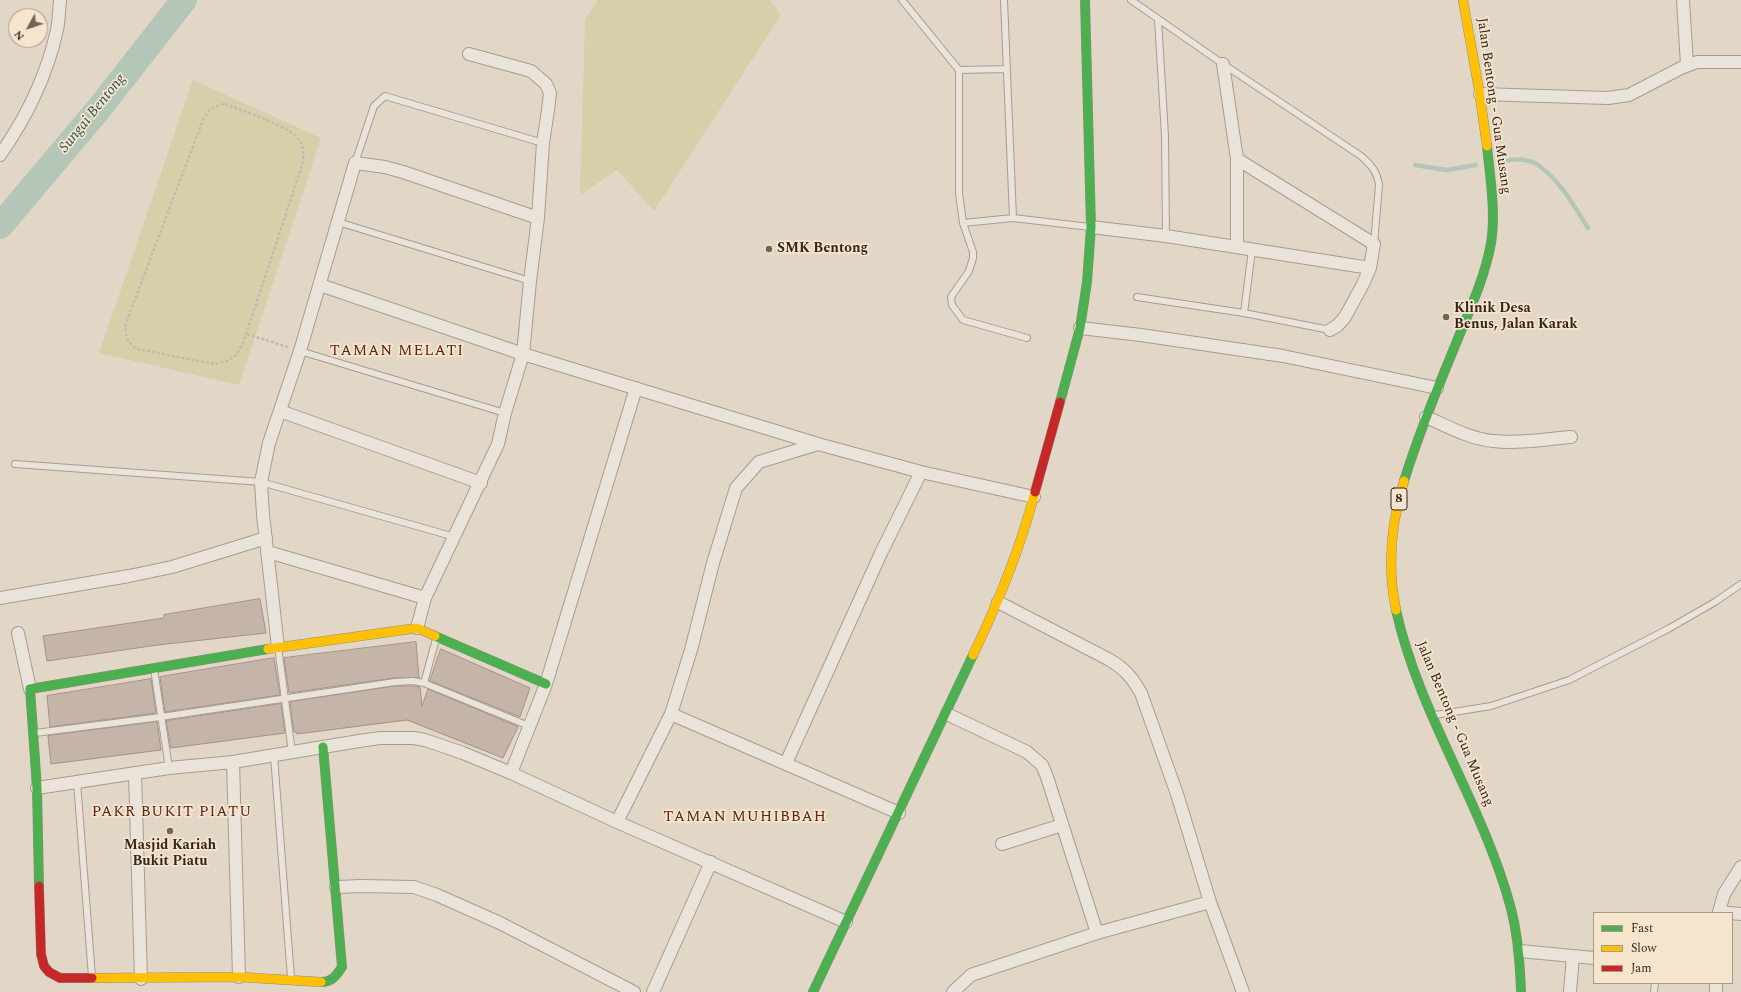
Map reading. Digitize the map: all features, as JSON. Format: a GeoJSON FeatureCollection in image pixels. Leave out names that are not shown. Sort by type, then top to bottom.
{"type":"FeatureCollection","features":[{"type":"Feature","properties":{"kind":"street"},"geometry":{"type":"LineString","coordinates":[[0,155],[11,139],[30,105],[45,70],[57,30],[60,0]]}},
{"type":"Feature","properties":{"kind":"street"},"geometry":{"type":"LineString","coordinates":[[813,992],[947,714],[998,602],[1017,554],[1034,497],[1080,328],[1086,282],[1091,227],[1085,0]]}},
{"type":"Feature","properties":{"kind":"street","name":"Jalan Bentong - Gua Musang"},"geometry":{"type":"LineString","coordinates":[[1463,0],[1480,94],[1488,157],[1493,210],[1490,250],[1464,324],[1426,417],[1401,490],[1394,520],[1390,552],[1391,579],[1395,610],[1407,650],[1432,715],[1494,853],[1505,884],[1515,921],[1520,950],[1521,992]]}},
{"type":"Feature","properties":{"kind":"street"},"geometry":{"type":"LineString","coordinates":[[1683,0],[1687,65]]}},
{"type":"Feature","properties":{"kind":"street"},"geometry":{"type":"LineString","coordinates":[[417,628],[425,598],[481,483],[498,444],[505,413],[523,354],[538,218],[543,143],[550,93],[546,84],[531,71],[470,54]]}},
{"type":"Feature","properties":{"kind":"street"},"geometry":{"type":"LineString","coordinates":[[1480,94],[1608,98],[1629,95],[1687,65],[1697,62],[1741,62]]}},
{"type":"Feature","properties":{"kind":"street"},"geometry":{"type":"LineString","coordinates":[[1223,64],[1237,159],[1237,247]]}},
{"type":"Feature","properties":{"kind":"street"},"geometry":{"type":"LineString","coordinates":[[1237,159],[1374,244],[1370,268],[1345,318],[1337,326],[1330,330]]}},
{"type":"Feature","properties":{"kind":"street"},"geometry":{"type":"LineString","coordinates":[[278,647],[261,482],[269,443],[300,351],[355,163],[385,166],[538,218]]}},
{"type":"Feature","properties":{"kind":"street"},"geometry":{"type":"LineString","coordinates":[[1091,227],[1166,236],[1370,268]]}},
{"type":"Feature","properties":{"kind":"street"},"geometry":{"type":"LineString","coordinates":[[320,284],[523,354],[818,444],[921,472],[1034,497]]}},
{"type":"Feature","properties":{"kind":"street"},"geometry":{"type":"LineString","coordinates":[[1080,328],[1141,334],[1261,353],[1437,388]]}},
{"type":"Feature","properties":{"kind":"street"},"geometry":{"type":"LineString","coordinates":[[510,773],[546,684],[636,388]]}},
{"type":"Feature","properties":{"kind":"street"},"geometry":{"type":"LineString","coordinates":[[280,411],[481,483]]}},
{"type":"Feature","properties":{"kind":"street"},"geometry":{"type":"LineString","coordinates":[[1426,417],[1456,430],[1492,441],[1539,440],[1571,437]]}},
{"type":"Feature","properties":{"kind":"street"},"geometry":{"type":"LineString","coordinates":[[617,822],[671,714],[691,650],[713,563],[736,488],[759,462],[818,444]]}},
{"type":"Feature","properties":{"kind":"street"},"geometry":{"type":"LineString","coordinates":[[786,763],[881,553],[921,472]]}},
{"type":"Feature","properties":{"kind":"street"},"geometry":{"type":"LineString","coordinates":[[0,598],[172,567],[266,538]]}},
{"type":"Feature","properties":{"kind":"street"},"geometry":{"type":"LineString","coordinates":[[268,552],[425,598]]}},
{"type":"Feature","properties":{"kind":"street"},"geometry":{"type":"LineString","coordinates":[[998,602],[1108,659],[1126,670],[1132,678],[1141,693],[1176,794],[1210,902],[1243,992]]}},
{"type":"Feature","properties":{"kind":"street"},"geometry":{"type":"LineString","coordinates":[[30,689],[278,647],[417,628],[546,684]]}},
{"type":"Feature","properties":{"kind":"street"},"geometry":{"type":"LineString","coordinates":[[18,633],[30,689],[37,788],[41,961],[50,975],[60,978],[92,977],[140,979],[239,977],[327,982],[335,978],[342,967],[323,747]]}},
{"type":"Feature","properties":{"kind":"street"},"geometry":{"type":"LineString","coordinates":[[671,714],[899,813]]}},
{"type":"Feature","properties":{"kind":"street"},"geometry":{"type":"LineString","coordinates":[[947,714],[1011,744],[1036,758],[1042,765],[1098,933]]}},
{"type":"Feature","properties":{"kind":"street"},"geometry":{"type":"LineString","coordinates":[[37,788],[169,768],[233,762],[380,738],[414,738],[451,749],[510,773],[617,822],[846,922]]}},
{"type":"Feature","properties":{"kind":"street"},"geometry":{"type":"LineString","coordinates":[[233,762],[239,977]]}},
{"type":"Feature","properties":{"kind":"street"},"geometry":{"type":"LineString","coordinates":[[135,773],[140,979]]}},
{"type":"Feature","properties":{"kind":"street"},"geometry":{"type":"LineString","coordinates":[[1002,844],[1062,825]]}},
{"type":"Feature","properties":{"kind":"street"},"geometry":{"type":"LineString","coordinates":[[653,992],[711,862]]}},
{"type":"Feature","properties":{"kind":"street"},"geometry":{"type":"LineString","coordinates":[[1719,912],[1724,894],[1741,867]]}},
{"type":"Feature","properties":{"kind":"street"},"geometry":{"type":"LineString","coordinates":[[336,887],[414,887],[437,895],[500,923],[634,992]]}},
{"type":"Feature","properties":{"kind":"street"},"geometry":{"type":"LineString","coordinates":[[953,992],[971,975],[1098,933],[1210,902]]}},
{"type":"Feature","properties":{"kind":"street"},"geometry":{"type":"LineString","coordinates":[[1520,950],[1593,958]]}},
{"type":"Feature","properties":{"kind":"street"},"geometry":{"type":"LineString","coordinates":[[1570,992],[1573,956]]}},
{"type":"Feature","properties":{"kind":"lane"},"geometry":{"type":"LineString","coordinates":[[902,0],[958,70],[959,193],[963,223],[973,252],[973,258],[969,270],[951,297],[952,305],[963,320],[1027,338]]}},
{"type":"Feature","properties":{"kind":"lane"},"geometry":{"type":"LineString","coordinates":[[1004,0],[1013,218]]}},
{"type":"Feature","properties":{"kind":"lane"},"geometry":{"type":"LineString","coordinates":[[1131,0],[1223,64],[1361,156],[1372,166],[1377,175],[1378,185],[1374,244]]}},
{"type":"Feature","properties":{"kind":"lane"},"geometry":{"type":"LineString","coordinates":[[1158,19],[1165,136],[1166,236]]}},
{"type":"Feature","properties":{"kind":"lane"},"geometry":{"type":"LineString","coordinates":[[958,70],[1007,69]]}},
{"type":"Feature","properties":{"kind":"lane"},"geometry":{"type":"LineString","coordinates":[[355,163],[374,106],[385,96],[543,143]]}},
{"type":"Feature","properties":{"kind":"lane"},"geometry":{"type":"LineString","coordinates":[[963,223],[1013,218],[1091,227]]}},
{"type":"Feature","properties":{"kind":"lane"},"geometry":{"type":"LineString","coordinates":[[338,222],[530,281]]}},
{"type":"Feature","properties":{"kind":"lane"},"geometry":{"type":"LineString","coordinates":[[1244,313],[1252,250]]}},
{"type":"Feature","properties":{"kind":"lane"},"geometry":{"type":"LineString","coordinates":[[1137,297],[1244,313],[1330,330]]}},
{"type":"Feature","properties":{"kind":"lane"},"geometry":{"type":"LineString","coordinates":[[300,351],[505,413]]}},
{"type":"Feature","properties":{"kind":"lane"},"geometry":{"type":"LineString","coordinates":[[15,464],[261,482],[455,537]]}},
{"type":"Feature","properties":{"kind":"lane"},"geometry":{"type":"LineString","coordinates":[[1432,715],[1491,706],[1569,680],[1668,629],[1741,584]]}},
{"type":"Feature","properties":{"kind":"lane"},"geometry":{"type":"LineString","coordinates":[[424,683],[436,636]]}},
{"type":"Feature","properties":{"kind":"lane"},"geometry":{"type":"LineString","coordinates":[[278,647],[292,753]]}},
{"type":"Feature","properties":{"kind":"lane"},"geometry":{"type":"LineString","coordinates":[[154,668],[169,768]]}},
{"type":"Feature","properties":{"kind":"lane"},"geometry":{"type":"LineString","coordinates":[[33,733],[161,717],[402,681],[424,683],[529,726]]}},
{"type":"Feature","properties":{"kind":"lane"},"geometry":{"type":"LineString","coordinates":[[274,756],[291,980]]}},
{"type":"Feature","properties":{"kind":"lane"},"geometry":{"type":"LineString","coordinates":[[77,782],[92,977]]}},
{"type":"Feature","properties":{"kind":"path"},"geometry":{"type":"LineString","coordinates":[[225,104],[285,129],[300,141],[304,151],[302,162],[247,334],[236,355],[226,361],[214,364],[137,349],[130,344],[125,336],[126,323],[203,120],[208,110],[215,105],[225,104]]}},
{"type":"Feature","properties":{"kind":"path"},"geometry":{"type":"LineString","coordinates":[[247,334],[300,351]]}},
{"type":"Feature","properties":{"kind":"shaded area"},"geometry":{"type":"Polygon","coordinates":[[[598,0],[770,0],[781,15],[654,211],[617,170],[580,195],[585,19],[598,0]]]}},
{"type":"Feature","properties":{"kind":"shaded area"},"geometry":{"type":"Polygon","coordinates":[[[193,80],[321,138],[239,385],[99,353],[193,80]]]}},
{"type":"Feature","properties":{"kind":"building"},"geometry":{"type":"Polygon","coordinates":[[[260,599],[266,633],[158,645],[47,661],[43,636],[164,618],[164,615],[260,599]]]}},
{"type":"Feature","properties":{"kind":"building"},"geometry":{"type":"Polygon","coordinates":[[[416,642],[419,678],[394,678],[289,693],[284,658],[416,642]]]}},
{"type":"Feature","properties":{"kind":"building"},"geometry":{"type":"Polygon","coordinates":[[[441,649],[530,688],[520,717],[430,681],[441,649]]]}},
{"type":"Feature","properties":{"kind":"building"},"geometry":{"type":"Polygon","coordinates":[[[274,658],[280,695],[165,712],[160,677],[274,658]]]}},
{"type":"Feature","properties":{"kind":"building"},"geometry":{"type":"Polygon","coordinates":[[[151,679],[156,713],[50,727],[47,696],[151,679]]]}},
{"type":"Feature","properties":{"kind":"building"},"geometry":{"type":"Polygon","coordinates":[[[395,686],[420,687],[422,706],[428,689],[517,726],[518,727],[503,758],[407,720],[297,734],[294,732],[290,702],[395,686]]]}},
{"type":"Feature","properties":{"kind":"building"},"geometry":{"type":"Polygon","coordinates":[[[281,704],[285,733],[171,748],[166,721],[281,704]]]}},
{"type":"Feature","properties":{"kind":"building"},"geometry":{"type":"Polygon","coordinates":[[[157,722],[161,750],[51,764],[48,736],[157,722]]]}},
{"type":"Feature","properties":{"kind":"waterway","name":"Sungai Bentong"},"geometry":{"type":"LineString","coordinates":[[0,226],[97,111],[184,0]]}},
{"type":"Feature","properties":{"kind":"waterway"},"geometry":{"type":"LineString","coordinates":[[1502,161],[1530,161],[1546,171],[1572,202],[1588,228]]}},
{"type":"Feature","properties":{"kind":"waterway"},"geometry":{"type":"LineString","coordinates":[[1415,165],[1446,170],[1476,165]]}},
{"type":"Feature","properties":{"kind":"traffic: fast"},"geometry":{"type":"LineString","coordinates":[[1060,402],[1080,328],[1087,282],[1091,227],[1085,0]]}},
{"type":"Feature","properties":{"kind":"traffic: fast"},"geometry":{"type":"LineString","coordinates":[[1404,481],[1429,410],[1477,293],[1488,256],[1491,243],[1493,219],[1487,146]]}},
{"type":"Feature","properties":{"kind":"traffic: fast"},"geometry":{"type":"LineString","coordinates":[[1396,610],[1406,648],[1420,686],[1484,830],[1498,867],[1515,926],[1521,992]]}},
{"type":"Feature","properties":{"kind":"traffic: fast"},"geometry":{"type":"LineString","coordinates":[[435,636],[546,684]]}},
{"type":"Feature","properties":{"kind":"traffic: fast"},"geometry":{"type":"LineString","coordinates":[[39,886],[37,788],[30,689],[268,649]]}},
{"type":"Feature","properties":{"kind":"traffic: fast"},"geometry":{"type":"LineString","coordinates":[[813,992],[973,655]]}},
{"type":"Feature","properties":{"kind":"traffic: fast"},"geometry":{"type":"LineString","coordinates":[[321,982],[325,982],[333,978],[342,967],[323,747]]}},
{"type":"Feature","properties":{"kind":"traffic: slow"},"geometry":{"type":"LineString","coordinates":[[1463,0],[1487,146]]}},
{"type":"Feature","properties":{"kind":"traffic: slow"},"geometry":{"type":"LineString","coordinates":[[1396,610],[1393,594],[1391,561],[1393,529],[1404,481]]}},
{"type":"Feature","properties":{"kind":"traffic: slow"},"geometry":{"type":"LineString","coordinates":[[973,655],[992,615],[1008,575],[1023,534],[1035,492]]}},
{"type":"Feature","properties":{"kind":"traffic: slow"},"geometry":{"type":"LineString","coordinates":[[268,649],[417,628],[435,636]]}},
{"type":"Feature","properties":{"kind":"traffic: slow"},"geometry":{"type":"LineString","coordinates":[[92,978],[239,977],[321,982]]}},
{"type":"Feature","properties":{"kind":"traffic: jam"},"geometry":{"type":"LineString","coordinates":[[1035,492],[1060,402]]}},
{"type":"Feature","properties":{"kind":"traffic: jam"},"geometry":{"type":"LineString","coordinates":[[39,886],[41,954],[44,966],[49,972],[60,978],[92,978]]}},
{"type":"Feature","properties":{"kind":"place","name":"SMK Bentong"},"geometry":{"type":"Point","coordinates":[769,249]}},
{"type":"Feature","properties":{"kind":"place","name":"Klinik Desa Benus, Jalan Karak"},"geometry":{"type":"Point","coordinates":[1446,317]}},
{"type":"Feature","properties":{"kind":"place","name":"Masjid Kariah Bukit Piatu"},"geometry":{"type":"Point","coordinates":[170,831]}},
{"type":"Feature","properties":{"kind":"district","name":"TAMAN MELATI"},"geometry":{"type":"Point","coordinates":[397,352]}},
{"type":"Feature","properties":{"kind":"district","name":"PAKR BUKIT PIATU"},"geometry":{"type":"Point","coordinates":[172,813]}},
{"type":"Feature","properties":{"kind":"district","name":"TAMAN MUHIBBAH"},"geometry":{"type":"Point","coordinates":[745,818]}}]}
